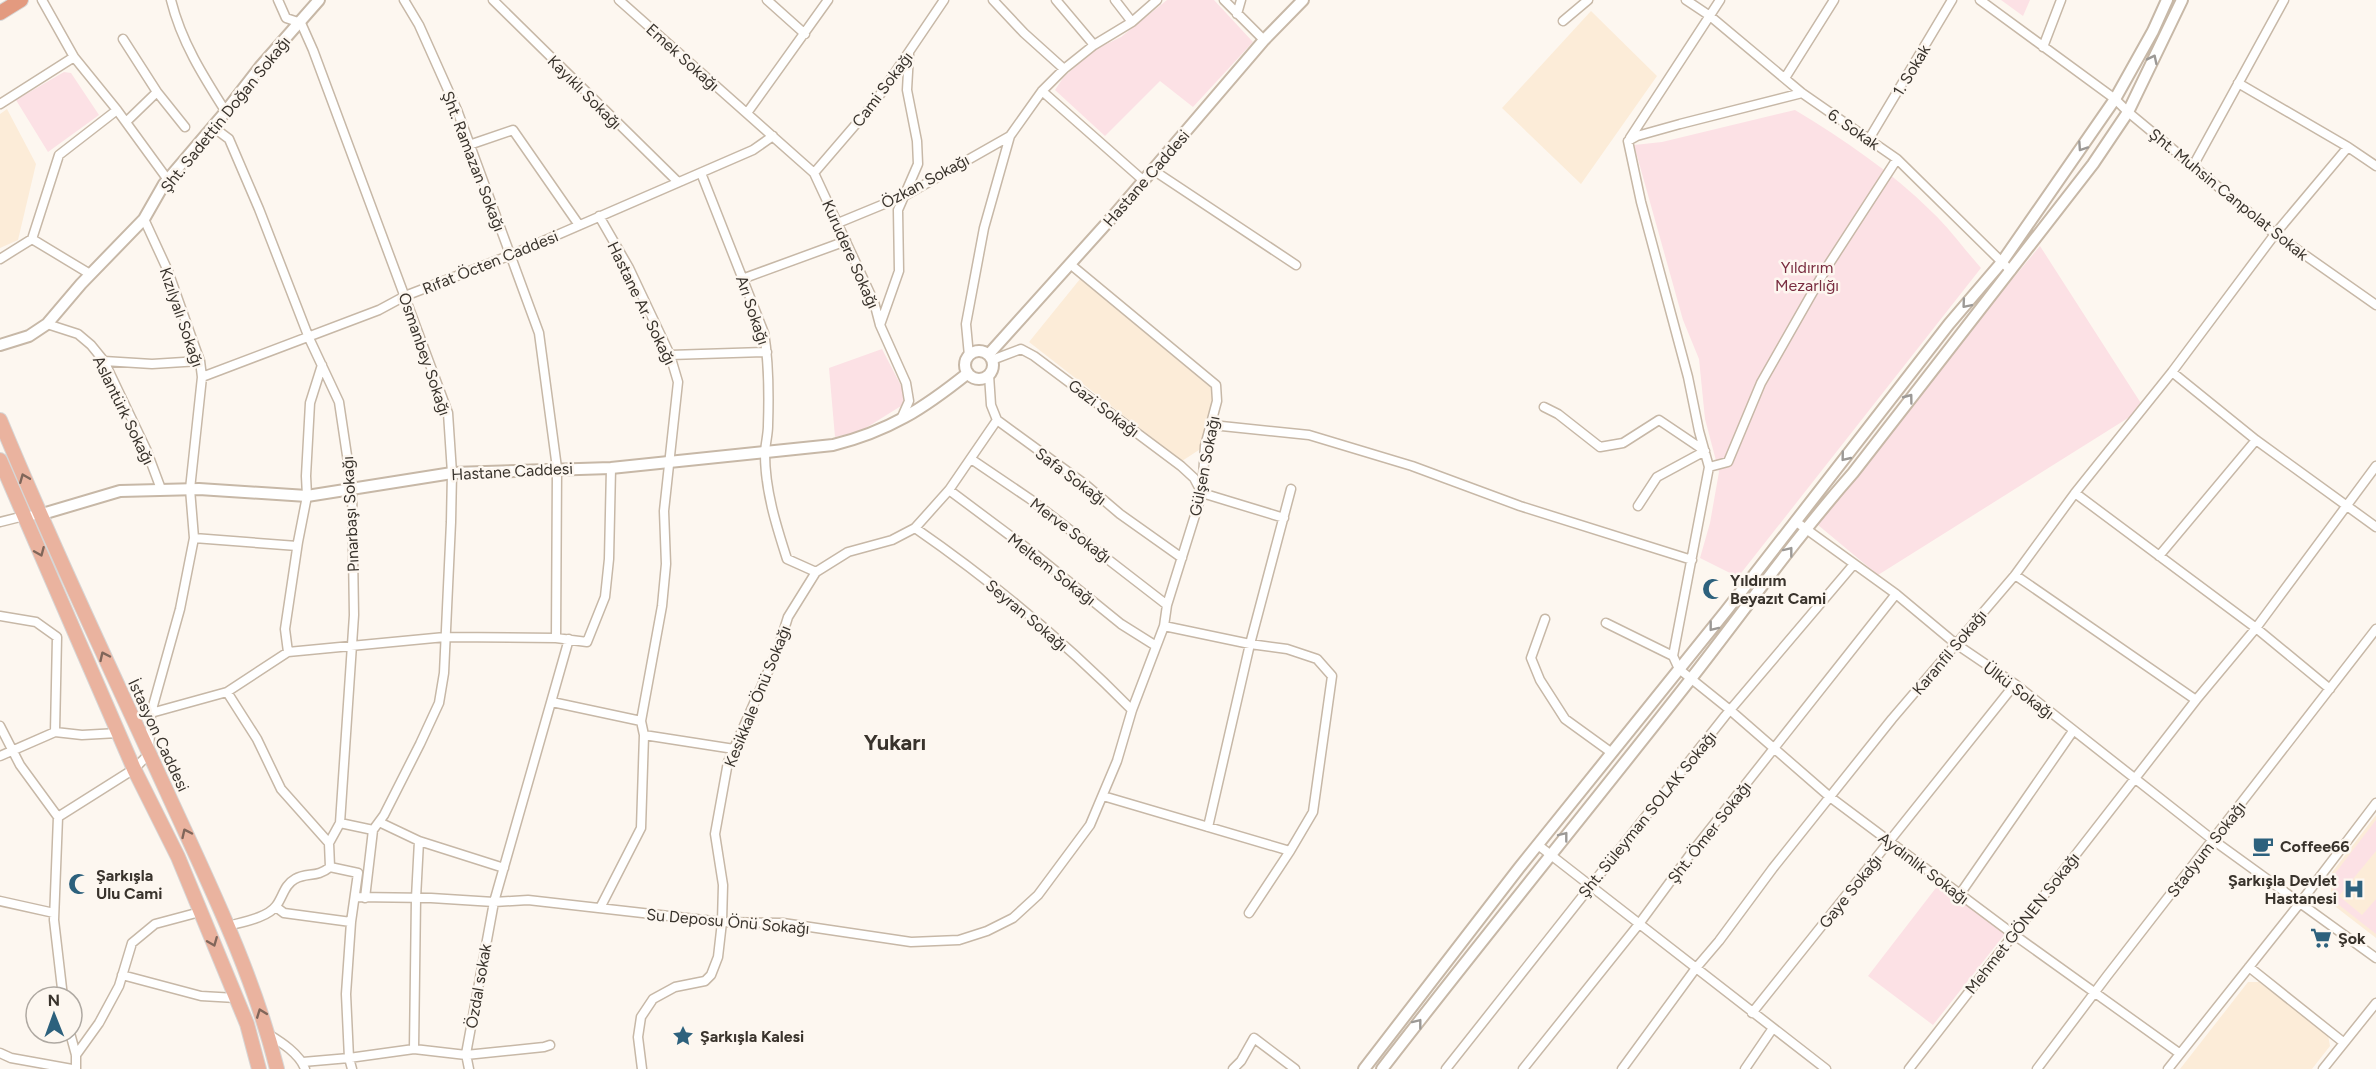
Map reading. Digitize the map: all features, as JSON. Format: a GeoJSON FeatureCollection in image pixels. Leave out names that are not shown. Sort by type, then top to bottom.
{"type":"FeatureCollection","features":[{"type":"Feature","properties":{"kind":"highway"},"geometry":{"type":"LineString","coordinates":[[0,13],[21,0]]}},
{"type":"Feature","properties":{"kind":"main road","name":"İstasyon Caddesi"},"geometry":{"type":"LineString","coordinates":[[0,420],[39,515],[228,926],[268,1034],[277,1069]]}},
{"type":"Feature","properties":{"kind":"main road"},"geometry":{"type":"LineString","coordinates":[[0,460],[134,769],[178,857],[247,1024],[259,1069]]}},
{"type":"Feature","properties":{"kind":"street"},"geometry":{"type":"LineString","coordinates":[[42,0],[74,57],[117,110],[168,180]]}},
{"type":"Feature","properties":{"kind":"street"},"geometry":{"type":"LineString","coordinates":[[171,0],[177,26],[202,74],[226,112]]}},
{"type":"Feature","properties":{"kind":"street"},"geometry":{"type":"LineString","coordinates":[[278,0],[286,18],[301,22]]}},
{"type":"Feature","properties":{"kind":"street","name":"Şht. Sadettin Doğan Sokağı"},"geometry":{"type":"LineString","coordinates":[[0,345],[28,336],[47,324],[90,274],[144,219],[168,180],[226,112],[260,67],[319,0]]}},
{"type":"Feature","properties":{"kind":"street","name":"Şht. Ramazan Sokağı"},"geometry":{"type":"LineString","coordinates":[[404,0],[419,25],[457,110],[538,333],[557,468],[556,638]]}},
{"type":"Feature","properties":{"kind":"street","name":"Kayıklı Sokağı"},"geometry":{"type":"LineString","coordinates":[[493,0],[678,182]]}},
{"type":"Feature","properties":{"kind":"street","name":"Emek Sokağı"},"geometry":{"type":"LineString","coordinates":[[619,0],[747,113]]}},
{"type":"Feature","properties":{"kind":"street"},"geometry":{"type":"LineString","coordinates":[[767,0],[805,34]]}},
{"type":"Feature","properties":{"kind":"street"},"geometry":{"type":"LineString","coordinates":[[747,113],[828,0]]}},
{"type":"Feature","properties":{"kind":"street","name":"Cami Sokağı"},"geometry":{"type":"LineString","coordinates":[[814,173],[875,102],[944,0]]}},
{"type":"Feature","properties":{"kind":"street"},"geometry":{"type":"LineString","coordinates":[[993,0],[1024,33],[1064,69]]}},
{"type":"Feature","properties":{"kind":"street"},"geometry":{"type":"LineString","coordinates":[[1056,0],[1094,45]]}},
{"type":"Feature","properties":{"kind":"street"},"geometry":{"type":"LineString","coordinates":[[1115,0],[1131,22]]}},
{"type":"Feature","properties":{"kind":"street"},"geometry":{"type":"LineString","coordinates":[[969,356],[966,324],[984,228],[1010,136],[1042,91],[1064,69],[1094,45],[1131,22],[1157,0]]}},
{"type":"Feature","properties":{"kind":"street"},"geometry":{"type":"LineString","coordinates":[[1224,0],[1264,40]]}},
{"type":"Feature","properties":{"kind":"street"},"geometry":{"type":"LineString","coordinates":[[1237,14],[1241,0]]}},
{"type":"Feature","properties":{"kind":"street","name":"Hastane Caddesi"},"geometry":{"type":"LineString","coordinates":[[990,357],[1264,40],[1303,0]]}},
{"type":"Feature","properties":{"kind":"street"},"geometry":{"type":"LineString","coordinates":[[1563,21],[1588,0]]}},
{"type":"Feature","properties":{"kind":"street","name":"6. Sokak"},"geometry":{"type":"LineString","coordinates":[[1686,0],[1710,16],[1802,93],[1898,159],[2011,271]]}},
{"type":"Feature","properties":{"kind":"street"},"geometry":{"type":"LineString","coordinates":[[1679,669],[1673,656],[1676,631],[1709,467],[1689,377],[1641,202],[1628,141],[1720,0]]}},
{"type":"Feature","properties":{"kind":"street"},"geometry":{"type":"LineString","coordinates":[[1785,78],[1834,0]]}},
{"type":"Feature","properties":{"kind":"street","name":"1. Sokak"},"geometry":{"type":"LineString","coordinates":[[1869,139],[1952,0]]}},
{"type":"Feature","properties":{"kind":"street","name":"Şht. Muhsin Canpolat Sokak"},"geometry":{"type":"LineString","coordinates":[[1980,0],[2115,99],[2275,234],[2376,305]]}},
{"type":"Feature","properties":{"kind":"street"},"geometry":{"type":"LineString","coordinates":[[2043,47],[2061,0]]}},
{"type":"Feature","properties":{"kind":"street"},"geometry":{"type":"LineString","coordinates":[[1364,1069],[1949,324],[2002,262],[2115,99],[2153,31],[2167,0]]}},
{"type":"Feature","properties":{"kind":"street"},"geometry":{"type":"LineString","coordinates":[[1382,1069],[1692,678],[2093,164],[2128,112],[2182,0]]}},
{"type":"Feature","properties":{"kind":"street"},"geometry":{"type":"LineString","coordinates":[[2193,166],[2282,1]]}},
{"type":"Feature","properties":{"kind":"street","name":"Osmanbey Sokağı"},"geometry":{"type":"LineString","coordinates":[[301,22],[448,413],[452,473],[444,673],[439,703],[404,776],[376,826]]}},
{"type":"Feature","properties":{"kind":"street"},"geometry":{"type":"LineString","coordinates":[[123,39],[157,92],[184,127]]}},
{"type":"Feature","properties":{"kind":"street"},"geometry":{"type":"LineString","coordinates":[[880,325],[899,272],[898,210],[918,165],[917,141],[906,90],[909,54]]}},
{"type":"Feature","properties":{"kind":"street"},"geometry":{"type":"LineString","coordinates":[[0,104],[74,57]]}},
{"type":"Feature","properties":{"kind":"street"},"geometry":{"type":"LineString","coordinates":[[2238,83],[2348,147],[2376,166]]}},
{"type":"Feature","properties":{"kind":"street"},"geometry":{"type":"LineString","coordinates":[[1042,91],[1144,181]]}},
{"type":"Feature","properties":{"kind":"street"},"geometry":{"type":"LineString","coordinates":[[126,122],[157,92]]}},
{"type":"Feature","properties":{"kind":"street"},"geometry":{"type":"LineString","coordinates":[[1628,141],[1637,136],[1680,124],[1802,93]]}},
{"type":"Feature","properties":{"kind":"street"},"geometry":{"type":"LineString","coordinates":[[0,259],[32,239],[59,155],[117,110]]}},
{"type":"Feature","properties":{"kind":"street","name":"Kurudere Sokağı"},"geometry":{"type":"LineString","coordinates":[[747,113],[814,173],[873,302],[880,325],[906,383],[909,401],[901,421]]}},
{"type":"Feature","properties":{"kind":"street","name":"Pınarbaşı Sokağı"},"geometry":{"type":"LineString","coordinates":[[213,127],[229,139],[309,338],[339,402],[351,489],[354,615],[340,823]]}},
{"type":"Feature","properties":{"kind":"street"},"geometry":{"type":"LineString","coordinates":[[469,145],[513,130],[579,225]]}},
{"type":"Feature","properties":{"kind":"street","name":"Rıfat Öcten Caddesi"},"geometry":{"type":"LineString","coordinates":[[201,377],[309,338],[378,310],[405,296],[511,255],[753,150],[773,136]]}},
{"type":"Feature","properties":{"kind":"street","name":"Özkan Sokağı"},"geometry":{"type":"LineString","coordinates":[[838,223],[906,195],[1010,136]]}},
{"type":"Feature","properties":{"kind":"street","name":"Karanfil Sokağı"},"geometry":{"type":"LineString","coordinates":[[1622,1069],[1696,968],[1830,797],[2015,575],[2075,493],[2172,372],[2275,234],[2348,147]]}},
{"type":"Feature","properties":{"kind":"street"},"geometry":{"type":"LineString","coordinates":[[1709,467],[1728,462],[1761,383],[1827,267],[1898,159]]}},
{"type":"Feature","properties":{"kind":"street"},"geometry":{"type":"LineString","coordinates":[[1153,170],[1296,265]]}},
{"type":"Feature","properties":{"kind":"street","name":"Arı Sokağı"},"geometry":{"type":"LineString","coordinates":[[701,173],[764,333],[767,352],[768,429],[765,453],[769,490],[787,559],[816,572]]}},
{"type":"Feature","properties":{"kind":"street","name":"Hastane Ar. Sokağı"},"geometry":{"type":"LineString","coordinates":[[599,216],[629,268],[670,355],[678,382],[664,511],[666,564],[662,606],[641,721]]}},
{"type":"Feature","properties":{"kind":"street","name":"Kızılyalı Sokağı"},"geometry":{"type":"LineString","coordinates":[[144,219],[168,272],[200,361],[201,377],[190,489],[194,538],[180,609],[151,713],[149,754]]}},
{"type":"Feature","properties":{"kind":"street"},"geometry":{"type":"LineString","coordinates":[[32,239],[90,274]]}},
{"type":"Feature","properties":{"kind":"street"},"geometry":{"type":"LineString","coordinates":[[742,279],[846,241]]}},
{"type":"Feature","properties":{"kind":"street","name":"Gülşen Sokağı"},"geometry":{"type":"LineString","coordinates":[[1070,264],[1215,385],[1217,401],[1205,446],[1202,493],[1167,605],[1164,626],[1132,710],[1117,762]]}},
{"type":"Feature","properties":{"kind":"street","name":"Aslantürk Sokağı"},"geometry":{"type":"LineString","coordinates":[[47,324],[78,334],[91,345],[104,362],[146,449],[161,489]]}},
{"type":"Feature","properties":{"kind":"street","name":"Gazi Sokağı"},"geometry":{"type":"LineString","coordinates":[[990,357],[1021,349],[1034,356],[1181,466],[1194,478],[1202,493]]}},
{"type":"Feature","properties":{"kind":"street"},"geometry":{"type":"LineString","coordinates":[[816,572],[848,552],[892,540],[915,528],[949,490],[997,420],[991,405],[989,375],[993,368],[990,357],[976,351],[969,356],[965,364],[968,373],[975,378],[989,375]]}},
{"type":"Feature","properties":{"kind":"street"},"geometry":{"type":"LineString","coordinates":[[670,355],[767,352]]}},
{"type":"Feature","properties":{"kind":"street"},"geometry":{"type":"LineString","coordinates":[[104,362],[152,364],[200,361]]}},
{"type":"Feature","properties":{"kind":"street"},"geometry":{"type":"LineString","coordinates":[[288,652],[285,629],[307,496],[310,403],[322,365]]}},
{"type":"Feature","properties":{"kind":"street"},"geometry":{"type":"LineString","coordinates":[[2172,372],[2256,440],[2376,527]]}},
{"type":"Feature","properties":{"kind":"street","name":"Hastane Caddesi"},"geometry":{"type":"LineString","coordinates":[[39,515],[120,491],[190,489],[307,496],[452,473],[610,468],[832,445],[865,437],[901,421],[968,373]]}},
{"type":"Feature","properties":{"kind":"street"},"geometry":{"type":"LineString","coordinates":[[1544,407],[1558,414],[1600,447],[1623,443],[1659,420],[1705,451]]}},
{"type":"Feature","properties":{"kind":"street","name":"Safa Sokağı"},"geometry":{"type":"LineString","coordinates":[[997,420],[1086,485],[1120,514],[1182,558]]}},
{"type":"Feature","properties":{"kind":"street"},"geometry":{"type":"LineString","coordinates":[[1212,425],[1309,435],[1412,466],[1520,506],[1692,560]]}},
{"type":"Feature","properties":{"kind":"street"},"geometry":{"type":"LineString","coordinates":[[2159,556],[2256,440]]}},
{"type":"Feature","properties":{"kind":"street"},"geometry":{"type":"LineString","coordinates":[[1638,506],[1657,477],[1705,451]]}},
{"type":"Feature","properties":{"kind":"street","name":"Merve Sokağı"},"geometry":{"type":"LineString","coordinates":[[971,459],[1030,499],[1167,605]]}},
{"type":"Feature","properties":{"kind":"street","name":"Mehmet GÖNEN Sokağı"},"geometry":{"type":"LineString","coordinates":[[1909,1069],[2196,700],[2256,628],[2376,466]]}},
{"type":"Feature","properties":{"kind":"street"},"geometry":{"type":"LineString","coordinates":[[151,713],[227,692],[288,652],[445,637],[556,638],[587,642],[606,597],[609,559],[610,468]]}},
{"type":"Feature","properties":{"kind":"street"},"geometry":{"type":"LineString","coordinates":[[1208,827],[1250,644],[1292,489]]}},
{"type":"Feature","properties":{"kind":"street","name":"Meltem Sokağı"},"geometry":{"type":"LineString","coordinates":[[949,490],[1036,555],[1121,624],[1156,646]]}},
{"type":"Feature","properties":{"kind":"street"},"geometry":{"type":"LineString","coordinates":[[1202,493],[1284,518]]}},
{"type":"Feature","properties":{"kind":"street"},"geometry":{"type":"LineString","coordinates":[[2075,493],[2256,628],[2330,688]]}},
{"type":"Feature","properties":{"kind":"street"},"geometry":{"type":"LineString","coordinates":[[0,522],[39,515]]}},
{"type":"Feature","properties":{"kind":"street","name":"Ülkü Sokağı"},"geometry":{"type":"LineString","coordinates":[[1795,521],[1896,594],[1956,644],[2015,684],[2073,731],[2137,778],[2212,840],[2376,958]]}},
{"type":"Feature","properties":{"kind":"street","name":"Seyran Sokağı"},"geometry":{"type":"LineString","coordinates":[[915,528],[945,548],[1032,618],[1132,710]]}},
{"type":"Feature","properties":{"kind":"street"},"geometry":{"type":"LineString","coordinates":[[194,538],[297,546]]}},
{"type":"Feature","properties":{"kind":"street","name":"Şht. Süleyman SOLAK Sokağı"},"geometry":{"type":"LineString","coordinates":[[1446,1069],[1730,710],[1854,564]]}},
{"type":"Feature","properties":{"kind":"street","name":"Kesikkale Önü Sokağı"},"geometry":{"type":"LineString","coordinates":[[642,1069],[638,1037],[641,1017],[653,999],[675,987],[705,981],[711,975],[718,957],[723,885],[715,834],[728,762],[778,649],[788,617],[816,572]]}},
{"type":"Feature","properties":{"kind":"street"},"geometry":{"type":"LineString","coordinates":[[2015,575],[2196,700]]}},
{"type":"Feature","properties":{"kind":"street","name":"Şht. Ömer Sokağı"},"geometry":{"type":"LineString","coordinates":[[1523,1069],[1896,594]]}},
{"type":"Feature","properties":{"kind":"street"},"geometry":{"type":"LineString","coordinates":[[0,616],[36,622],[57,637],[55,732]]}},
{"type":"Feature","properties":{"kind":"street"},"geometry":{"type":"LineString","coordinates":[[1545,619],[1531,658],[1540,680],[1565,719],[1612,753]]}},
{"type":"Feature","properties":{"kind":"street"},"geometry":{"type":"LineString","coordinates":[[1606,623],[1673,656]]}},
{"type":"Feature","properties":{"kind":"street"},"geometry":{"type":"LineString","coordinates":[[1164,626],[1250,644],[1287,649],[1317,659],[1332,676],[1312,812],[1290,852],[1249,913]]}},
{"type":"Feature","properties":{"kind":"street","name":"Stadyum Sokağı"},"geometry":{"type":"LineString","coordinates":[[2037,1069],[2376,629]]}},
{"type":"Feature","properties":{"kind":"street","name":"Özdal sokak"},"geometry":{"type":"LineString","coordinates":[[469,1069],[466,1055],[494,902],[569,639]]}},
{"type":"Feature","properties":{"kind":"street","name":"Aydınlık Sokağı"},"geometry":{"type":"LineString","coordinates":[[1679,669],[1830,797],[2013,934],[2180,1053]]}},
{"type":"Feature","properties":{"kind":"street","name":"Gaye Sokağı"},"geometry":{"type":"LineString","coordinates":[[1752,1013],[2015,684]]}},
{"type":"Feature","properties":{"kind":"street"},"geometry":{"type":"LineString","coordinates":[[227,692],[257,739],[281,789],[329,843]]}},
{"type":"Feature","properties":{"kind":"street"},"geometry":{"type":"LineString","coordinates":[[552,702],[641,721],[644,735],[644,811],[641,828],[600,908]]}},
{"type":"Feature","properties":{"kind":"street"},"geometry":{"type":"LineString","coordinates":[[0,726],[20,765],[58,817],[54,913],[62,985]]}},
{"type":"Feature","properties":{"kind":"street"},"geometry":{"type":"LineString","coordinates":[[1960,894],[2073,731]]}},
{"type":"Feature","properties":{"kind":"street"},"geometry":{"type":"LineString","coordinates":[[0,756],[55,732],[82,735],[118,733]]}},
{"type":"Feature","properties":{"kind":"street"},"geometry":{"type":"LineString","coordinates":[[644,735],[734,749]]}},
{"type":"Feature","properties":{"kind":"street"},"geometry":{"type":"LineString","coordinates":[[58,817],[134,769],[149,754]]}},
{"type":"Feature","properties":{"kind":"street","name":"Su Deposu Önü Sokağı"},"geometry":{"type":"LineString","coordinates":[[360,898],[494,902],[528,900],[722,922],[783,922],[911,942],[959,940],[987,931],[1012,918],[1038,895],[1090,825],[1117,762]]}},
{"type":"Feature","properties":{"kind":"street"},"geometry":{"type":"LineString","coordinates":[[1103,796],[1290,852]]}},
{"type":"Feature","properties":{"kind":"street"},"geometry":{"type":"LineString","coordinates":[[2168,1069],[2376,803]]}},
{"type":"Feature","properties":{"kind":"street"},"geometry":{"type":"LineString","coordinates":[[330,867],[329,843],[340,823],[376,826],[504,868]]}},
{"type":"Feature","properties":{"kind":"street"},"geometry":{"type":"LineString","coordinates":[[352,1069],[349,1058],[346,994],[351,922],[360,898],[376,826]]}},
{"type":"Feature","properties":{"kind":"street"},"geometry":{"type":"LineString","coordinates":[[414,1049],[418,841]]}},
{"type":"Feature","properties":{"kind":"street"},"geometry":{"type":"LineString","coordinates":[[1538,845],[1826,1069]]}},
{"type":"Feature","properties":{"kind":"street"},"geometry":{"type":"LineString","coordinates":[[330,867],[358,873],[360,898]]}},
{"type":"Feature","properties":{"kind":"street"},"geometry":{"type":"LineString","coordinates":[[228,926],[261,916],[276,907],[283,891],[295,878],[322,874],[330,867]]}},
{"type":"Feature","properties":{"kind":"street"},"geometry":{"type":"LineString","coordinates":[[0,901],[54,913]]}},
{"type":"Feature","properties":{"kind":"street"},"geometry":{"type":"LineString","coordinates":[[276,907],[284,913],[351,922]]}},
{"type":"Feature","properties":{"kind":"street"},"geometry":{"type":"LineString","coordinates":[[76,1055],[99,1023],[119,986],[132,943],[155,924],[200,912]]}},
{"type":"Feature","properties":{"kind":"street"},"geometry":{"type":"LineString","coordinates":[[2249,967],[2343,1042]]}},
{"type":"Feature","properties":{"kind":"street"},"geometry":{"type":"LineString","coordinates":[[122,975],[201,996],[236,998]]}},
{"type":"Feature","properties":{"kind":"street"},"geometry":{"type":"LineString","coordinates":[[2323,1069],[2376,1003]]}},
{"type":"Feature","properties":{"kind":"street"},"geometry":{"type":"LineString","coordinates":[[1745,1069],[1773,1028]]}},
{"type":"Feature","properties":{"kind":"street"},"geometry":{"type":"LineString","coordinates":[[268,1034],[280,1041],[304,1066],[414,1049],[466,1055],[544,1047],[550,1044]]}},
{"type":"Feature","properties":{"kind":"street"},"geometry":{"type":"LineString","coordinates":[[1233,1069],[1241,1061],[1254,1038],[1295,1069]]}},
{"type":"Feature","properties":{"kind":"street"},"geometry":{"type":"LineString","coordinates":[[0,1053],[11,1058],[74,1069],[76,1055],[73,1045]]}},
{"type":"Feature","properties":{"kind":"shaded area"},"geometry":{"type":"Polygon","coordinates":[[[1591,11],[1657,76],[1581,184],[1502,108],[1591,11]]]}},
{"type":"Feature","properties":{"kind":"shaded area"},"geometry":{"type":"Polygon","coordinates":[[[7,109],[36,164],[18,240],[0,248],[0,114],[7,109]]]}},
{"type":"Feature","properties":{"kind":"shaded area"},"geometry":{"type":"Polygon","coordinates":[[[1080,279],[1216,392],[1205,446],[1182,461],[1029,342],[1080,279]]]}},
{"type":"Feature","properties":{"kind":"shaded area","name":"Şarkışla Devlet Hastanesi"},"geometry":{"type":"Polygon","coordinates":[[[2376,815],[2376,938],[2332,904],[2330,875],[2376,815]]]}},
{"type":"Feature","properties":{"kind":"shaded area"},"geometry":{"type":"Polygon","coordinates":[[[2248,982],[2259,982],[2328,1035],[2330,1046],[2312,1069],[2180,1069],[2248,982]]]}},
{"type":"Feature","properties":{"kind":"green space"},"geometry":{"type":"Polygon","coordinates":[[[1167,0],[1214,0],[1253,42],[1193,107],[1160,81],[1105,136],[1055,90],[1063,78],[1092,51],[1121,37],[1167,0]]]}},
{"type":"Feature","properties":{"kind":"green space"},"geometry":{"type":"Polygon","coordinates":[[[2001,0],[2030,0],[2023,16],[2001,0]]]}},
{"type":"Feature","properties":{"kind":"green space"},"geometry":{"type":"Polygon","coordinates":[[[64,72],[71,73],[99,115],[48,152],[16,100],[64,72]]]}},
{"type":"Feature","properties":{"kind":"green space","name":"Yıldırım Mezarlığı"},"geometry":{"type":"Polygon","coordinates":[[[1795,110],[1849,144],[1917,197],[1951,232],[1981,268],[1738,577],[1700,558],[1710,523],[1719,472],[1705,419],[1699,359],[1683,320],[1634,145],[1662,142],[1795,110]]]}},
{"type":"Feature","properties":{"kind":"green space"},"geometry":{"type":"Polygon","coordinates":[[[2040,246],[2144,408],[1878,575],[1812,520],[2040,246]]]}},
{"type":"Feature","properties":{"kind":"green space"},"geometry":{"type":"Polygon","coordinates":[[[882,349],[909,401],[861,431],[835,437],[829,368],[882,349]]]}},
{"type":"Feature","properties":{"kind":"green space"},"geometry":{"type":"Polygon","coordinates":[[[2376,820],[2376,851],[2339,896],[2362,915],[2376,899],[2376,934],[2334,901],[2333,876],[2376,820]]]}},
{"type":"Feature","properties":{"kind":"green space"},"geometry":{"type":"Polygon","coordinates":[[[1942,880],[2008,930],[1933,1025],[1868,976],[1942,880]]]}},
{"type":"Feature","properties":{"kind":"place","name":"Yıldırım Beyazıt Cami"},"geometry":{"type":"Point","coordinates":[1713,589]}},
{"type":"Feature","properties":{"kind":"place","name":"Coffee66"},"geometry":{"type":"Point","coordinates":[2263,846]}},
{"type":"Feature","properties":{"kind":"place","name":"Şarkışla Ulu Cami"},"geometry":{"type":"Point","coordinates":[79,884]}},
{"type":"Feature","properties":{"kind":"place","name":"Şarkışla Devlet Hastanesi"},"geometry":{"type":"Point","coordinates":[2354,889]}},
{"type":"Feature","properties":{"kind":"place","name":"Şok"},"geometry":{"type":"Point","coordinates":[2321,938]}},
{"type":"Feature","properties":{"kind":"place","name":"Şarkışla Kalesi"},"geometry":{"type":"Point","coordinates":[683,1036]}},
{"type":"Feature","properties":{"kind":"district","name":"Yukarı"},"geometry":{"type":"Point","coordinates":[895,742]}}]}
